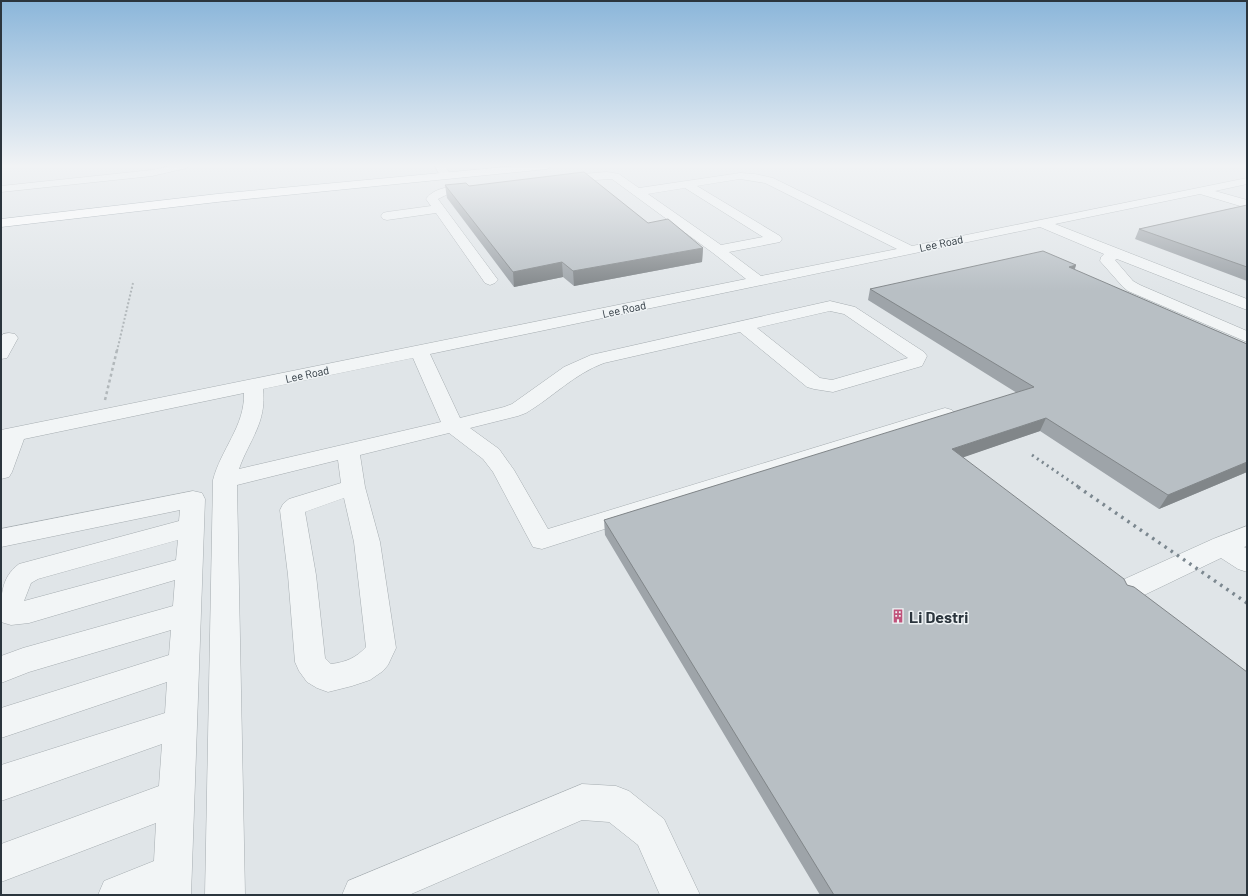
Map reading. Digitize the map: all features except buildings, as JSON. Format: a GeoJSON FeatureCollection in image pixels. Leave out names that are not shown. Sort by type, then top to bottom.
{"type":"FeatureCollection","features":[{"type":"Feature","properties":{"kind":"highway"},"geometry":{"type":"LineString","coordinates":[[1,223],[130,208]]}},
{"type":"Feature","properties":{"kind":"street"},"geometry":{"type":"LineString","coordinates":[[659,208],[718,250],[757,281]]}},
{"type":"Feature","properties":{"kind":"street"},"geometry":{"type":"LineString","coordinates":[[718,250],[775,239],[725,208]]}},
{"type":"Feature","properties":{"kind":"street"},"geometry":{"type":"LineString","coordinates":[[825,208],[910,250]]}},
{"type":"Feature","properties":{"kind":"street","name":"Lee Road"},"geometry":{"type":"LineString","coordinates":[[8,435],[1113,208]]}},
{"type":"Feature","properties":{"kind":"street"},"geometry":{"type":"LineString","coordinates":[[387,216],[437,209],[490,280]]}},
{"type":"Feature","properties":{"kind":"street"},"geometry":{"type":"LineString","coordinates":[[1040,223],[1247,305]]}},
{"type":"Feature","properties":{"kind":"street"},"geometry":{"type":"LineString","coordinates":[[1118,254],[1108,257],[1107,261],[1130,286],[1247,337]]}},
{"type":"Feature","properties":{"kind":"street"},"geometry":{"type":"LineString","coordinates":[[226,480],[453,426],[521,408],[533,401],[567,374],[598,359],[830,306],[849,310],[918,356],[915,362],[833,386],[814,383],[744,326]]}},
{"type":"Feature","properties":{"kind":"street"},"geometry":{"type":"LineString","coordinates":[[419,351],[453,426],[491,454],[503,470],[542,540],[945,414]]}},
{"type":"Feature","properties":{"kind":"street"},"geometry":{"type":"LineString","coordinates":[[225,895],[226,480],[228,468],[254,413],[255,398],[253,385]]}},
{"type":"Feature","properties":{"kind":"street"},"geometry":{"type":"LineString","coordinates":[[1,472],[8,435]]}},
{"type":"Feature","properties":{"kind":"street"},"geometry":{"type":"LineString","coordinates":[[348,451],[353,487],[367,542],[381,648],[378,656],[371,664],[357,672],[328,678],[318,672],[310,662],[302,575],[292,510],[298,505],[353,487]]}},
{"type":"Feature","properties":{"kind":"street"},"geometry":{"type":"LineString","coordinates":[[1,538],[193,499],[172,884],[118,895]]}},
{"type":"Feature","properties":{"kind":"street"},"geometry":{"type":"LineString","coordinates":[[189,566],[29,612],[11,614],[8,608],[14,587],[21,576],[29,571],[191,527]]}},
{"type":"Feature","properties":{"kind":"street"},"geometry":{"type":"LineString","coordinates":[[1128,590],[1247,535]]}},
{"type":"Feature","properties":{"kind":"street"},"geometry":{"type":"LineString","coordinates":[[1222,546],[1247,562]]}},
{"type":"Feature","properties":{"kind":"street"},"geometry":{"type":"LineString","coordinates":[[1,670],[23,662],[186,614]]}},
{"type":"Feature","properties":{"kind":"street"},"geometry":{"type":"LineString","coordinates":[[1,723],[183,664]]}},
{"type":"Feature","properties":{"kind":"street"},"geometry":{"type":"LineString","coordinates":[[1,783],[180,723]]}},
{"type":"Feature","properties":{"kind":"street"},"geometry":{"type":"LineString","coordinates":[[1,863],[176,798]]}},
{"type":"Feature","properties":{"kind":"street"},"geometry":{"type":"LineString","coordinates":[[362,895],[582,802],[616,804],[651,832],[680,895]]}},
{"type":"Feature","properties":{"kind":"path"},"geometry":{"type":"LineString","coordinates":[[102,416],[133,283]]}},
{"type":"Feature","properties":{"kind":"railway"},"geometry":{"type":"LineString","coordinates":[[1032,455],[1080,488]]}},
{"type":"Feature","properties":{"kind":"railway"},"geometry":{"type":"LineString","coordinates":[[1078,487],[1247,603]]}},
{"type":"Feature","properties":{"kind":"place","name":"Li Destri"},"geometry":{"type":"Point","coordinates":[898,616]}}]}
